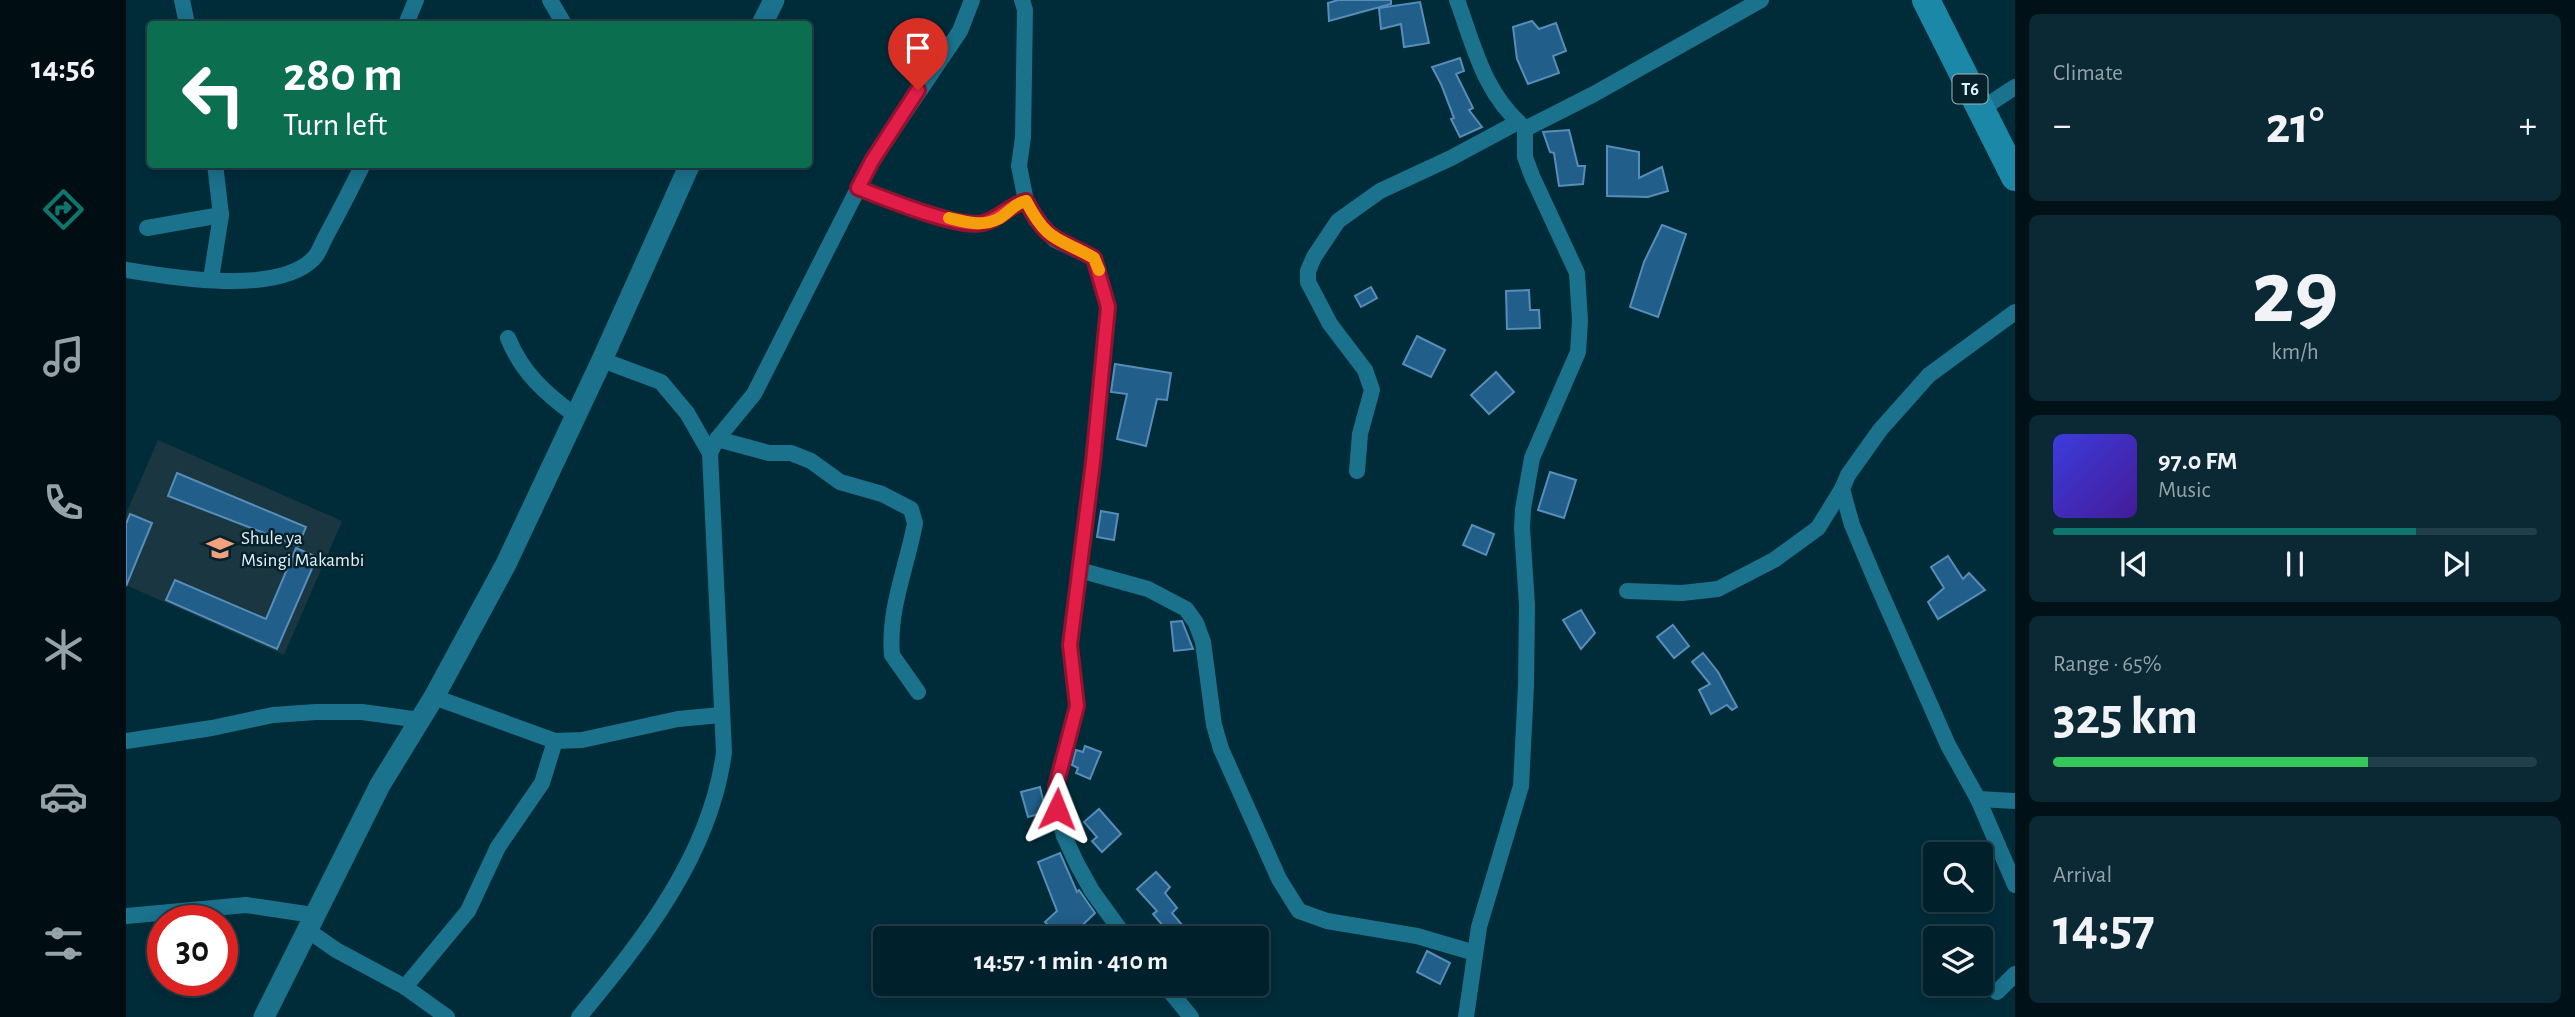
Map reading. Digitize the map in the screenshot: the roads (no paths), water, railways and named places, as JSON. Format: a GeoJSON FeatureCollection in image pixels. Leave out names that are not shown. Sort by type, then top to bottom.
{"type":"FeatureCollection","features":[{"type":"Feature","properties":{"kind":"highway","name":"T6"},"geometry":{"type":"LineString","coordinates":[[1926,0],[2015,177]]}},
{"type":"Feature","properties":{"kind":"street"},"geometry":{"type":"LineString","coordinates":[[183,0],[186,21]]}},
{"type":"Feature","properties":{"kind":"street"},"geometry":{"type":"LineString","coordinates":[[407,21],[416,0]]}},
{"type":"Feature","properties":{"kind":"street"},"geometry":{"type":"LineString","coordinates":[[550,0],[562,21]]}},
{"type":"Feature","properties":{"kind":"street"},"geometry":{"type":"LineString","coordinates":[[764,21],[774,0]]}},
{"type":"Feature","properties":{"kind":"street"},"geometry":{"type":"LineString","coordinates":[[714,446],[754,394],[858,188],[900,118],[960,31],[972,0]]}},
{"type":"Feature","properties":{"kind":"street"},"geometry":{"type":"LineString","coordinates":[[1022,0],[1025,10],[1023,136],[1019,166],[1026,201],[1036,220],[1055,240],[1094,258],[1108,307],[1093,462],[1070,645],[1077,706],[1056,786],[1057,809],[1064,836],[1082,873],[1118,926]]}},
{"type":"Feature","properties":{"kind":"street"},"geometry":{"type":"LineString","coordinates":[[1457,0],[1487,82],[1505,111],[1522,125],[1525,158],[1577,273],[1580,321],[1578,352],[1532,458],[1527,485],[1522,528],[1527,617],[1521,786],[1479,927],[1466,1017]]}},
{"type":"Feature","properties":{"kind":"street"},"geometry":{"type":"LineString","coordinates":[[1357,471],[1360,434],[1373,390],[1365,370],[1330,324],[1308,282],[1308,271],[1314,257],[1338,222],[1380,191],[1606,87],[1761,0]]}},
{"type":"Feature","properties":{"kind":"street"},"geometry":{"type":"LineString","coordinates":[[1980,110],[2015,87]]}},
{"type":"Feature","properties":{"kind":"street"},"geometry":{"type":"LineString","coordinates":[[211,279],[221,215],[215,168]]}},
{"type":"Feature","properties":{"kind":"street"},"geometry":{"type":"LineString","coordinates":[[126,270],[165,277],[246,282],[271,280],[293,272],[314,259],[361,168]]}},
{"type":"Feature","properties":{"kind":"street"},"geometry":{"type":"LineString","coordinates":[[264,1017],[309,922],[380,785],[434,697],[506,564],[602,360],[683,169]]}},
{"type":"Feature","properties":{"kind":"street"},"geometry":{"type":"LineString","coordinates":[[858,188],[927,214],[980,225],[998,218],[1015,204],[1026,201]]}},
{"type":"Feature","properties":{"kind":"street"},"geometry":{"type":"LineString","coordinates":[[147,228],[221,215]]}},
{"type":"Feature","properties":{"kind":"street"},"geometry":{"type":"LineString","coordinates":[[1626,591],[1682,593],[1718,589],[1774,560],[1818,528],[1848,475],[1880,430],[1929,375],[2015,312]]}},
{"type":"Feature","properties":{"kind":"street"},"geometry":{"type":"LineString","coordinates":[[508,338],[517,361],[531,378],[547,395],[576,416]]}},
{"type":"Feature","properties":{"kind":"street"},"geometry":{"type":"LineString","coordinates":[[579,1017],[630,956],[672,889],[706,827],[722,772],[724,752],[714,446],[661,382],[602,360]]}},
{"type":"Feature","properties":{"kind":"street"},"geometry":{"type":"LineString","coordinates":[[714,446],[791,453],[811,461],[840,482],[882,494],[911,509],[915,523],[894,610],[891,648],[892,655],[918,692]]}},
{"type":"Feature","properties":{"kind":"street"},"geometry":{"type":"LineString","coordinates":[[1842,489],[1852,524],[1877,584],[1948,745],[1978,799],[2015,885]]}},
{"type":"Feature","properties":{"kind":"street"},"geometry":{"type":"LineString","coordinates":[[1079,570],[1147,589],[1186,609],[1196,623],[1203,642],[1214,725],[1221,749],[1279,879],[1299,911],[1327,921],[1417,936],[1475,953]]}},
{"type":"Feature","properties":{"kind":"street"},"geometry":{"type":"LineString","coordinates":[[434,697],[555,741],[606,736],[645,725],[721,715]]}},
{"type":"Feature","properties":{"kind":"street"},"geometry":{"type":"LineString","coordinates":[[126,741],[273,715],[305,712],[362,712],[419,720]]}},
{"type":"Feature","properties":{"kind":"street"},"geometry":{"type":"LineString","coordinates":[[405,986],[468,911],[494,854],[542,783],[555,741]]}},
{"type":"Feature","properties":{"kind":"street"},"geometry":{"type":"LineString","coordinates":[[1978,799],[2015,801]]}},
{"type":"Feature","properties":{"kind":"street"},"geometry":{"type":"LineString","coordinates":[[126,916],[246,905],[309,922],[336,950],[405,986],[447,1017]]}},
{"type":"Feature","properties":{"kind":"street"},"geometry":{"type":"LineString","coordinates":[[1997,992],[2015,974]]}},
{"type":"Feature","properties":{"kind":"street"},"geometry":{"type":"LineString","coordinates":[[1174,996],[1192,1017]]}},
{"type":"Feature","properties":{"kind":"place","name":"Shule ya Msingi Makambi"},"geometry":{"type":"Point","coordinates":[220,548]}}]}
